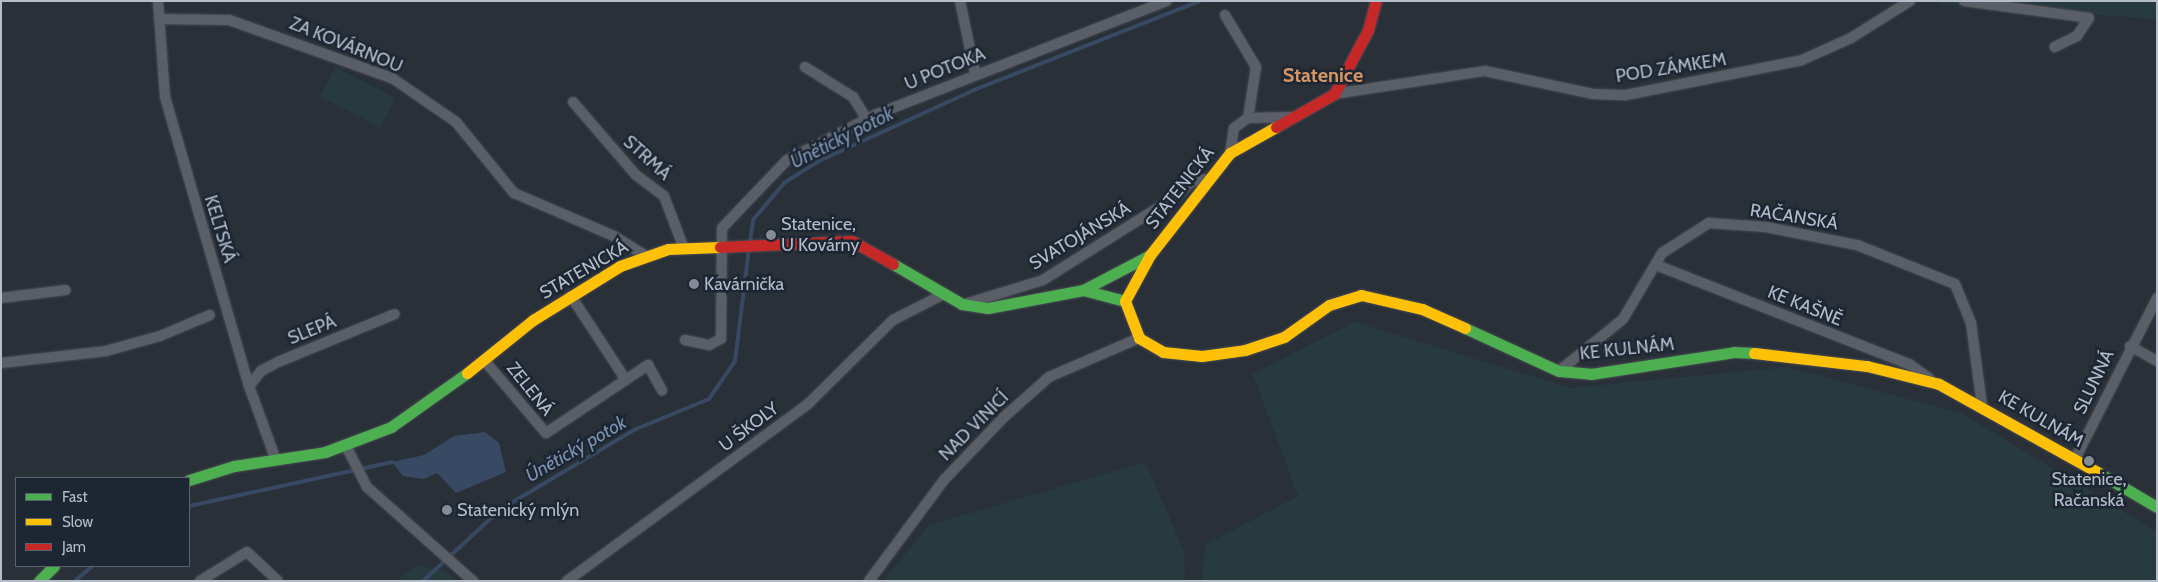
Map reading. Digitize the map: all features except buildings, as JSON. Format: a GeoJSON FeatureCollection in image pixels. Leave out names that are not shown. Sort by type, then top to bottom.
{"type":"FeatureCollection","features":[{"type":"Feature","properties":{"kind":"street","name":"KELTSKÁ"},"geometry":{"type":"LineString","coordinates":[[158,1],[165,97],[249,386],[276,460]]}},
{"type":"Feature","properties":{"kind":"street"},"geometry":{"type":"LineString","coordinates":[[960,1],[975,73]]}},
{"type":"Feature","properties":{"kind":"street","name":"U POTOKA"},"geometry":{"type":"LineString","coordinates":[[721,244],[722,228],[787,160],[867,119],[975,73],[1167,1]]}},
{"type":"Feature","properties":{"kind":"street"},"geometry":{"type":"LineString","coordinates":[[1334,94],[1368,30],[1376,1]]}},
{"type":"Feature","properties":{"kind":"street","name":"POD ZÁMKEM"},"geometry":{"type":"LineString","coordinates":[[1334,94],[1485,71],[1593,94],[1626,95],[1802,60],[1852,38],[1910,1]]}},
{"type":"Feature","properties":{"kind":"street"},"geometry":{"type":"LineString","coordinates":[[1964,1],[2090,18],[2078,36],[2054,48]]}},
{"type":"Feature","properties":{"kind":"street"},"geometry":{"type":"LineString","coordinates":[[1224,15],[1256,67],[1248,118]]}},
{"type":"Feature","properties":{"kind":"street","name":"ZA KOVÁRNOU"},"geometry":{"type":"LineString","coordinates":[[159,19],[229,20],[392,78],[456,122],[514,193],[614,236],[644,255]]}},
{"type":"Feature","properties":{"kind":"street"},"geometry":{"type":"LineString","coordinates":[[805,68],[853,98],[867,119]]}},
{"type":"Feature","properties":{"kind":"street","name":"STATENICKÁ"},"geometry":{"type":"LineString","coordinates":[[1083,290],[1125,301],[1150,255],[1206,180],[1230,153],[1334,94]]}},
{"type":"Feature","properties":{"kind":"street","name":"STRMÁ"},"geometry":{"type":"LineString","coordinates":[[573,102],[636,175],[664,196],[683,246]]}},
{"type":"Feature","properties":{"kind":"street"},"geometry":{"type":"LineString","coordinates":[[1230,153],[1234,128],[1248,118],[1295,117]]}},
{"type":"Feature","properties":{"kind":"street","name":"SVATOJÁNSKÁ"},"geometry":{"type":"LineString","coordinates":[[962,304],[1042,280],[1177,196],[1191,182],[1206,180]]}},
{"type":"Feature","properties":{"kind":"street","name":"RAČANSKÁ"},"geometry":{"type":"LineString","coordinates":[[1559,371],[1623,319],[1662,253],[1709,223],[1766,226],[1857,245],[1955,284],[1971,323],[1982,404]]}},
{"type":"Feature","properties":{"kind":"street","name":"STATENICKÁ"},"geometry":{"type":"LineString","coordinates":[[190,480],[234,466],[346,446],[391,428],[571,296],[644,255],[683,246],[852,241],[962,304],[988,308],[1083,290],[1150,255]]}},
{"type":"Feature","properties":{"kind":"street"},"geometry":{"type":"LineString","coordinates":[[685,340],[709,345],[721,339],[721,244]]}},
{"type":"Feature","properties":{"kind":"street","name":"KE KAŠNĚ"},"geometry":{"type":"LineString","coordinates":[[1656,265],[1908,364],[1939,384]]}},
{"type":"Feature","properties":{"kind":"street"},"geometry":{"type":"LineString","coordinates":[[1,298],[66,290]]}},
{"type":"Feature","properties":{"kind":"street","name":"U ŠKOLY"},"geometry":{"type":"LineString","coordinates":[[567,581],[809,403],[893,320],[944,294]]}},
{"type":"Feature","properties":{"kind":"street","name":"KE KULNÁM"},"geometry":{"type":"LineString","coordinates":[[1139,338],[1163,352],[1202,356],[1245,350],[1284,337],[1330,305],[1361,295],[1422,309],[1559,371],[1592,374],[1734,352],[1804,356],[1939,384],[1982,404],[2157,507]]}},
{"type":"Feature","properties":{"kind":"street"},"geometry":{"type":"LineString","coordinates":[[571,296],[626,380]]}},
{"type":"Feature","properties":{"kind":"street","name":"SLUNNÁ"},"geometry":{"type":"LineString","coordinates":[[2074,459],[2130,346],[2157,298]]}},
{"type":"Feature","properties":{"kind":"street"},"geometry":{"type":"LineString","coordinates":[[1125,301],[1139,338]]}},
{"type":"Feature","properties":{"kind":"street","name":"SLEPÁ"},"geometry":{"type":"LineString","coordinates":[[249,386],[261,371],[278,362],[395,314]]}},
{"type":"Feature","properties":{"kind":"street"},"geometry":{"type":"LineString","coordinates":[[1,362],[106,351],[160,336],[210,315]]}},
{"type":"Feature","properties":{"kind":"street","name":"NAD VINICÍ"},"geometry":{"type":"LineString","coordinates":[[869,581],[944,480],[1003,418],[1050,377],[1139,338]]}},
{"type":"Feature","properties":{"kind":"street","name":"SLUNNÁ"},"geometry":{"type":"LineString","coordinates":[[2130,346],[2157,361]]}},
{"type":"Feature","properties":{"kind":"street","name":"ZELENÁ"},"geometry":{"type":"LineString","coordinates":[[484,360],[546,433],[648,365],[662,390]]}},
{"type":"Feature","properties":{"kind":"street"},"geometry":{"type":"LineString","coordinates":[[346,446],[363,479],[440,553],[473,581]]}},
{"type":"Feature","properties":{"kind":"street"},"geometry":{"type":"LineString","coordinates":[[200,581],[246,552],[278,581]]}},
{"type":"Feature","properties":{"kind":"street"},"geometry":{"type":"LineString","coordinates":[[39,581],[53,567]]}},
{"type":"Feature","properties":{"kind":"green space"},"geometry":{"type":"Polygon","coordinates":[[[1940,1],[2157,1],[2157,19],[1939,4],[1940,1]]]}},
{"type":"Feature","properties":{"kind":"green space"},"geometry":{"type":"Polygon","coordinates":[[[335,67],[396,98],[381,127],[320,96],[335,67]]]}},
{"type":"Feature","properties":{"kind":"green space"},"geometry":{"type":"Polygon","coordinates":[[[1355,322],[1570,388],[1787,367],[1961,413],[2157,532],[2157,581],[1202,581],[1205,545],[1298,496],[1253,374],[1355,322]]]}},
{"type":"Feature","properties":{"kind":"green space"},"geometry":{"type":"Polygon","coordinates":[[[1145,462],[1184,551],[1185,581],[883,581],[929,525],[1145,462]]]}},
{"type":"Feature","properties":{"kind":"green space"},"geometry":{"type":"Polygon","coordinates":[[[416,565],[445,571],[458,581],[397,581],[416,565]]]}},
{"type":"Feature","properties":{"kind":"water"},"geometry":{"type":"Polygon","coordinates":[[[485,432],[499,443],[506,472],[456,493],[437,473],[424,479],[403,476],[392,462],[424,455],[454,436],[485,432]]]}},
{"type":"Feature","properties":{"kind":"waterway","name":"Únětický potok"},"geometry":{"type":"LineString","coordinates":[[750,242],[753,220],[784,183],[819,161],[974,90],[1200,1]]}},
{"type":"Feature","properties":{"kind":"waterway","name":"Únětický potok"},"geometry":{"type":"LineString","coordinates":[[423,581],[501,509],[636,429],[709,399],[735,361],[749,249]]}},
{"type":"Feature","properties":{"kind":"waterway"},"geometry":{"type":"LineString","coordinates":[[190,506],[392,462]]}},
{"type":"Feature","properties":{"kind":"waterway"},"geometry":{"type":"LineString","coordinates":[[75,581],[91,567]]}},
{"type":"Feature","properties":{"kind":"traffic: fast"},"geometry":{"type":"LineString","coordinates":[[893,264],[962,304],[988,308],[1083,290],[1150,255]]}},
{"type":"Feature","properties":{"kind":"traffic: fast"},"geometry":{"type":"LineString","coordinates":[[1083,290],[1125,301]]}},
{"type":"Feature","properties":{"kind":"traffic: fast"},"geometry":{"type":"LineString","coordinates":[[1465,328],[1559,371],[1591,374],[1734,352],[1754,353]]}},
{"type":"Feature","properties":{"kind":"traffic: fast"},"geometry":{"type":"LineString","coordinates":[[190,480],[234,466],[325,452],[391,427],[467,373]]}},
{"type":"Feature","properties":{"kind":"traffic: fast"},"geometry":{"type":"LineString","coordinates":[[2099,473],[2157,507]]}},
{"type":"Feature","properties":{"kind":"traffic: fast"},"geometry":{"type":"LineString","coordinates":[[39,581],[53,567]]}},
{"type":"Feature","properties":{"kind":"traffic: slow"},"geometry":{"type":"LineString","coordinates":[[1125,301],[1150,255],[1230,153],[1276,127]]}},
{"type":"Feature","properties":{"kind":"traffic: slow"},"geometry":{"type":"LineString","coordinates":[[467,373],[533,320],[620,266],[668,249],[720,247]]}},
{"type":"Feature","properties":{"kind":"traffic: slow"},"geometry":{"type":"LineString","coordinates":[[1125,301],[1139,338],[1163,352],[1202,356],[1245,350],[1284,337],[1329,305],[1361,295],[1422,309],[1465,328]]}},
{"type":"Feature","properties":{"kind":"traffic: slow"},"geometry":{"type":"LineString","coordinates":[[1754,353],[1867,366],[1939,384],[2099,473]]}},
{"type":"Feature","properties":{"kind":"traffic: jam"},"geometry":{"type":"LineString","coordinates":[[1276,127],[1334,94],[1368,30],[1376,1]]}},
{"type":"Feature","properties":{"kind":"traffic: jam"},"geometry":{"type":"LineString","coordinates":[[720,247],[852,241],[893,264]]}},
{"type":"Feature","properties":{"kind":"place","name":"Statenice, U Kovárny"},"geometry":{"type":"Point","coordinates":[771,235]}},
{"type":"Feature","properties":{"kind":"place","name":"Kavárnička"},"geometry":{"type":"Point","coordinates":[694,284]}},
{"type":"Feature","properties":{"kind":"place","name":"Statenice, Račanská"},"geometry":{"type":"Point","coordinates":[2089,461]}},
{"type":"Feature","properties":{"kind":"place","name":"Statenický mlýn"},"geometry":{"type":"Point","coordinates":[447,510]}},
{"type":"Feature","properties":{"kind":"district","name":"Statenice"},"geometry":{"type":"Point","coordinates":[1323,75]}}]}
